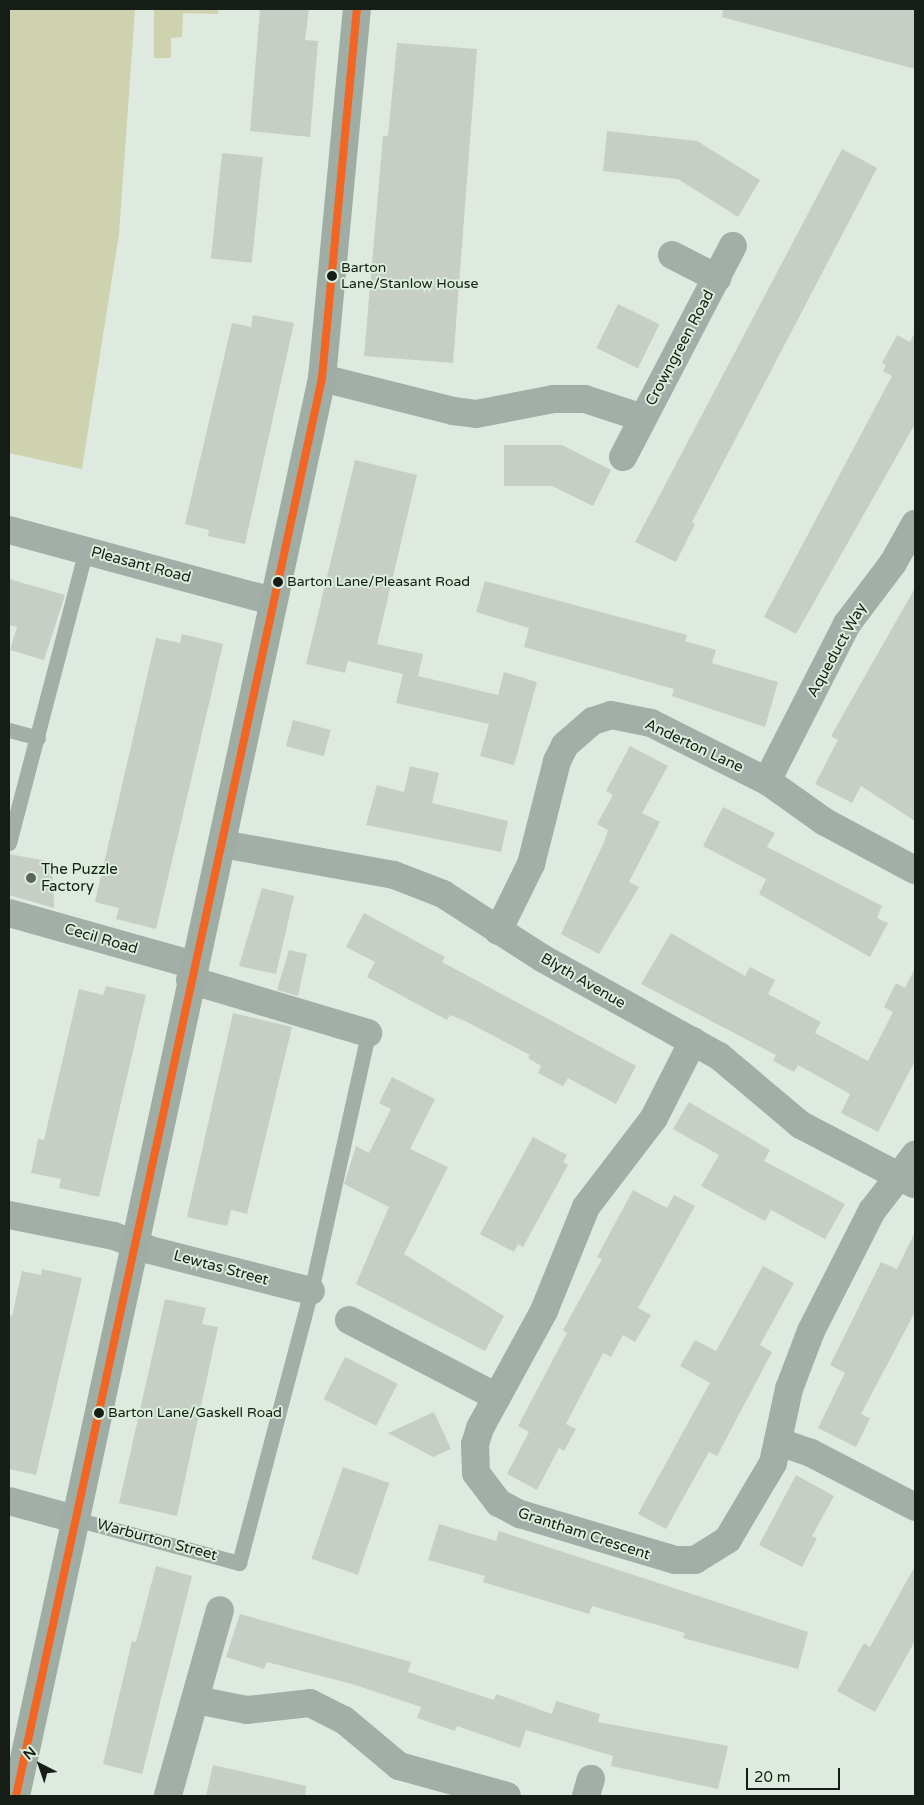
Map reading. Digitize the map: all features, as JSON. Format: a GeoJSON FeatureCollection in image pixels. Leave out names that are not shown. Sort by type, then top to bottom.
{"type":"FeatureCollection","features":[{"type":"Feature","properties":{"kind":"main road"},"geometry":{"type":"LineString","coordinates":[[14,1794],[75,1519],[132,1244],[222,844],[272,601],[322,378],[357,9]]}},
{"type":"Feature","properties":{"kind":"street","name":"Crowngreen Road"},"geometry":{"type":"LineString","coordinates":[[623,457],[733,246]]}},
{"type":"Feature","properties":{"kind":"street","name":"Crowngreen Road"},"geometry":{"type":"LineString","coordinates":[[672,255],[717,278]]}},
{"type":"Feature","properties":{"kind":"street","name":"Crowngreen Road"},"geometry":{"type":"LineString","coordinates":[[322,378],[453,411],[476,414],[554,399],[584,399],[643,418]]}},
{"type":"Feature","properties":{"kind":"street","name":"Aqueduct Way"},"geometry":{"type":"LineString","coordinates":[[767,781],[847,624],[893,563],[915,524]]}},
{"type":"Feature","properties":{"kind":"street","name":"Pleasant Road"},"geometry":{"type":"LineString","coordinates":[[9,530],[272,601]]}},
{"type":"Feature","properties":{"kind":"street","name":"Anderton Lane"},"geometry":{"type":"LineString","coordinates":[[498,931],[531,864],[557,761],[577,732],[593,721],[610,715],[651,723],[767,781],[825,822],[915,870]]}},
{"type":"Feature","properties":{"kind":"street","name":"Blyth Avenue"},"geometry":{"type":"LineString","coordinates":[[222,844],[394,875],[443,894],[498,931],[693,1041],[736,1068],[801,1124],[907,1181]]}},
{"type":"Feature","properties":{"kind":"street","name":"Cecil Road"},"geometry":{"type":"LineString","coordinates":[[9,914],[192,972],[368,1033]]}},
{"type":"Feature","properties":{"kind":"street","name":"Grantham Crescent"},"geometry":{"type":"LineString","coordinates":[[693,1041],[654,1118],[586,1208],[544,1311],[480,1428],[474,1460],[476,1474],[499,1503],[520,1514],[675,1560],[695,1560],[728,1539],[746,1514],[779,1442],[789,1389],[807,1339],[872,1211],[907,1181],[915,1156]]}},
{"type":"Feature","properties":{"kind":"street","name":"Lewtas Street"},"geometry":{"type":"LineString","coordinates":[[9,1215],[114,1236],[132,1244],[311,1291]]}},
{"type":"Feature","properties":{"kind":"street"},"geometry":{"type":"LineString","coordinates":[[349,1320],[497,1396]]}},
{"type":"Feature","properties":{"kind":"street"},"geometry":{"type":"LineString","coordinates":[[779,1442],[811,1452],[915,1507]]}},
{"type":"Feature","properties":{"kind":"street"},"geometry":{"type":"LineString","coordinates":[[9,1501],[75,1519]]}},
{"type":"Feature","properties":{"kind":"street"},"geometry":{"type":"LineString","coordinates":[[168,1795],[220,1610]]}},
{"type":"Feature","properties":{"kind":"street"},"geometry":{"type":"LineString","coordinates":[[196,1700],[233,1709],[291,1702],[326,1708],[400,1766],[501,1795]]}},
{"type":"Feature","properties":{"kind":"lane"},"geometry":{"type":"LineString","coordinates":[[9,843],[86,550]]}},
{"type":"Feature","properties":{"kind":"lane"},"geometry":{"type":"LineString","coordinates":[[9,730],[38,738]]}},
{"type":"Feature","properties":{"kind":"lane"},"geometry":{"type":"LineString","coordinates":[[311,1291],[368,1033]]}},
{"type":"Feature","properties":{"kind":"lane","name":"Warburton Street"},"geometry":{"type":"LineString","coordinates":[[75,1519],[239,1563],[311,1291]]}},
{"type":"Feature","properties":{"kind":"green space"},"geometry":{"type":"Polygon","coordinates":[[[9,9],[135,9],[119,234],[82,469],[9,453],[9,9]]]}},
{"type":"Feature","properties":{"kind":"green space"},"geometry":{"type":"Polygon","coordinates":[[[154,9],[218,9],[218,14],[183,13],[182,37],[171,38],[171,58],[154,58],[154,9]]]}},
{"type":"Feature","properties":{"kind":"building"},"geometry":{"type":"Polygon","coordinates":[[[260,9],[309,9],[305,40],[318,41],[310,137],[250,131],[260,9]]]}},
{"type":"Feature","properties":{"kind":"building"},"geometry":{"type":"Polygon","coordinates":[[[723,9],[915,9],[915,69],[722,17],[723,9]]]}},
{"type":"Feature","properties":{"kind":"building"},"geometry":{"type":"Polygon","coordinates":[[[397,43],[477,49],[453,363],[364,356],[383,136],[388,136],[397,43]]]}},
{"type":"Feature","properties":{"kind":"building"},"geometry":{"type":"Polygon","coordinates":[[[607,131],[697,141],[760,180],[738,217],[678,179],[603,171],[607,131]]]}},
{"type":"Feature","properties":{"kind":"building"},"geometry":{"type":"Polygon","coordinates":[[[842,149],[877,168],[692,522],[695,524],[676,562],[635,542],[842,149]]]}},
{"type":"Feature","properties":{"kind":"building"},"geometry":{"type":"Polygon","coordinates":[[[222,153],[263,157],[252,263],[211,258],[222,153]]]}},
{"type":"Feature","properties":{"kind":"building"},"geometry":{"type":"Polygon","coordinates":[[[618,304],[659,324],[638,368],[597,348],[618,304]]]}},
{"type":"Feature","properties":{"kind":"building"},"geometry":{"type":"Polygon","coordinates":[[[253,315],[294,323],[245,544],[208,536],[209,530],[185,524],[232,323],[251,327],[253,315]]]}},
{"type":"Feature","properties":{"kind":"building"},"geometry":{"type":"Polygon","coordinates":[[[915,332],[915,424],[796,634],[764,617],[892,376],[883,371],[886,365],[882,363],[897,335],[910,342],[915,332]]]}},
{"type":"Feature","properties":{"kind":"building"},"geometry":{"type":"Polygon","coordinates":[[[504,445],[562,445],[611,470],[593,506],[552,486],[504,486],[504,445]]]}},
{"type":"Feature","properties":{"kind":"building"},"geometry":{"type":"Polygon","coordinates":[[[355,460],[417,475],[377,644],[423,654],[418,676],[498,695],[504,672],[537,682],[514,765],[480,756],[489,724],[396,703],[403,674],[348,661],[345,673],[306,664],[355,460]]]}},
{"type":"Feature","properties":{"kind":"building"},"geometry":{"type":"Polygon","coordinates":[[[9,579],[65,595],[44,660],[10,650],[17,627],[9,625],[9,579]]]}},
{"type":"Feature","properties":{"kind":"building"},"geometry":{"type":"Polygon","coordinates":[[[485,581],[687,635],[685,641],[716,650],[712,663],[778,682],[765,727],[672,696],[674,689],[524,647],[529,628],[476,612],[485,581]]]}},
{"type":"Feature","properties":{"kind":"building"},"geometry":{"type":"Polygon","coordinates":[[[915,588],[915,821],[861,786],[852,803],[815,784],[838,740],[831,736],[915,588]]]}},
{"type":"Feature","properties":{"kind":"building"},"geometry":{"type":"Polygon","coordinates":[[[182,634],[223,644],[156,929],[116,919],[119,908],[95,902],[156,638],[180,643],[182,634]]]}},
{"type":"Feature","properties":{"kind":"building"},"geometry":{"type":"Polygon","coordinates":[[[293,720],[331,730],[324,756],[286,746],[293,720]]]}},
{"type":"Feature","properties":{"kind":"building"},"geometry":{"type":"Polygon","coordinates":[[[630,746],[668,766],[642,813],[660,822],[629,882],[639,887],[599,954],[561,934],[604,842],[608,830],[597,824],[613,795],[606,791],[630,746]]]}},
{"type":"Feature","properties":{"kind":"building"},"geometry":{"type":"Polygon","coordinates":[[[410,766],[439,773],[432,803],[508,821],[501,852],[366,825],[377,785],[404,792],[410,766]]]}},
{"type":"Feature","properties":{"kind":"building"},"geometry":{"type":"Polygon","coordinates":[[[723,807],[775,833],[767,847],[882,906],[877,918],[888,923],[870,957],[759,894],[766,879],[703,846],[723,807]]]}},
{"type":"Feature","properties":{"kind":"building","name":"The Puzzle Factory"},"geometry":{"type":"Polygon","coordinates":[[[9,854],[52,862],[54,908],[9,895],[9,854]]]}},
{"type":"Feature","properties":{"kind":"building"},"geometry":{"type":"Polygon","coordinates":[[[262,888],[294,896],[276,974],[239,966],[262,888]]]}},
{"type":"Feature","properties":{"kind":"building"},"geometry":{"type":"Polygon","coordinates":[[[364,913],[445,957],[442,962],[636,1066],[616,1104],[568,1078],[563,1086],[538,1073],[541,1066],[528,1058],[530,1055],[465,1021],[450,1015],[447,1020],[367,977],[375,962],[346,947],[364,913]]]}},
{"type":"Feature","properties":{"kind":"building"},"geometry":{"type":"Polygon","coordinates":[[[671,933],[745,976],[750,967],[775,980],[768,994],[821,1022],[815,1033],[868,1061],[893,1012],[884,1007],[896,983],[905,988],[915,968],[915,1061],[878,1132],[841,1113],[850,1094],[798,1065],[794,1072],[773,1061],[776,1055],[641,984],[671,933]]]}},
{"type":"Feature","properties":{"kind":"building"},"geometry":{"type":"Polygon","coordinates":[[[289,950],[307,954],[298,996],[277,990],[289,950]]]}},
{"type":"Feature","properties":{"kind":"building"},"geometry":{"type":"Polygon","coordinates":[[[106,986],[146,995],[99,1197],[59,1188],[61,1179],[31,1173],[38,1139],[44,1140],[79,989],[103,995],[106,986]]]}},
{"type":"Feature","properties":{"kind":"building"},"geometry":{"type":"Polygon","coordinates":[[[233,1013],[292,1027],[247,1214],[231,1210],[227,1226],[187,1217],[233,1013]]]}},
{"type":"Feature","properties":{"kind":"building"},"geometry":{"type":"Polygon","coordinates":[[[392,1077],[435,1099],[410,1149],[448,1167],[404,1254],[504,1316],[485,1351],[356,1284],[389,1207],[344,1184],[356,1146],[369,1153],[391,1109],[379,1103],[392,1077]]]}},
{"type":"Feature","properties":{"kind":"building"},"geometry":{"type":"Polygon","coordinates":[[[689,1102],[770,1150],[764,1161],[845,1204],[825,1239],[771,1210],[765,1221],[701,1186],[719,1155],[673,1129],[689,1102]]]}},
{"type":"Feature","properties":{"kind":"building"},"geometry":{"type":"Polygon","coordinates":[[[533,1137],[567,1155],[563,1162],[568,1165],[523,1247],[518,1244],[514,1252],[480,1234],[533,1137]]]}},
{"type":"Feature","properties":{"kind":"building"},"geometry":{"type":"Polygon","coordinates":[[[633,1190],[667,1208],[674,1195],[695,1206],[638,1308],[651,1315],[635,1342],[623,1335],[611,1357],[603,1353],[566,1424],[576,1429],[564,1451],[559,1448],[537,1490],[507,1474],[529,1432],[518,1426],[567,1333],[563,1330],[602,1259],[597,1257],[633,1190]]]}},
{"type":"Feature","properties":{"kind":"building"},"geometry":{"type":"Polygon","coordinates":[[[915,1232],[915,1312],[861,1414],[870,1418],[856,1447],[818,1428],[845,1373],[830,1365],[881,1262],[897,1269],[915,1232]]]}},
{"type":"Feature","properties":{"kind":"building"},"geometry":{"type":"Polygon","coordinates":[[[763,1266],[794,1283],[760,1345],[772,1352],[717,1456],[709,1452],[666,1529],[638,1514],[710,1383],[680,1366],[695,1340],[716,1351],[763,1266]]]}},
{"type":"Feature","properties":{"kind":"building"},"geometry":{"type":"Polygon","coordinates":[[[42,1269],[82,1278],[36,1475],[9,1469],[9,1315],[12,1316],[22,1271],[41,1275],[42,1269]]]}},
{"type":"Feature","properties":{"kind":"building"},"geometry":{"type":"Polygon","coordinates":[[[165,1299],[206,1308],[202,1324],[218,1327],[177,1516],[119,1503],[165,1299]]]}},
{"type":"Feature","properties":{"kind":"building"},"geometry":{"type":"Polygon","coordinates":[[[345,1357],[398,1384],[376,1426],[324,1399],[345,1357]]]}},
{"type":"Feature","properties":{"kind":"building"},"geometry":{"type":"Polygon","coordinates":[[[434,1412],[451,1449],[433,1457],[388,1433],[434,1412]]]}},
{"type":"Feature","properties":{"kind":"building"},"geometry":{"type":"Polygon","coordinates":[[[343,1467],[389,1483],[358,1575],[311,1559],[343,1467]]]}},
{"type":"Feature","properties":{"kind":"building"},"geometry":{"type":"Polygon","coordinates":[[[796,1475],[834,1496],[812,1536],[817,1538],[802,1567],[759,1545],[796,1475]]]}},
{"type":"Feature","properties":{"kind":"building"},"geometry":{"type":"Polygon","coordinates":[[[439,1524],[496,1541],[499,1531],[808,1632],[798,1669],[683,1638],[685,1633],[592,1606],[589,1614],[483,1582],[485,1576],[428,1560],[439,1524]]]}},
{"type":"Feature","properties":{"kind":"building"},"geometry":{"type":"Polygon","coordinates":[[[156,1566],[192,1576],[142,1774],[103,1764],[132,1641],[136,1642],[156,1566]]]}},
{"type":"Feature","properties":{"kind":"building"},"geometry":{"type":"Polygon","coordinates":[[[915,1566],[915,1641],[875,1712],[837,1691],[864,1643],[870,1647],[915,1566]]]}},
{"type":"Feature","properties":{"kind":"building"},"geometry":{"type":"Polygon","coordinates":[[[240,1614],[411,1662],[408,1672],[494,1700],[496,1694],[552,1714],[556,1701],[600,1714],[598,1722],[728,1746],[718,1789],[611,1766],[613,1756],[526,1730],[520,1748],[457,1726],[455,1731],[417,1718],[421,1707],[352,1684],[267,1662],[264,1669],[226,1657],[240,1614]]]}},
{"type":"Feature","properties":{"kind":"building"},"geometry":{"type":"Polygon","coordinates":[[[213,1765],[306,1786],[305,1796],[206,1796],[213,1765]]]}},
{"type":"Feature","properties":{"kind":"transit line"},"geometry":{"type":"LineString","coordinates":[[16,1796],[322,378],[357,9]]}},
{"type":"Feature","properties":{"kind":"place","name":"Barton Lane/Stanlow House"},"geometry":{"type":"Point","coordinates":[332,276]}},
{"type":"Feature","properties":{"kind":"place","name":"Barton Lane/Pleasant Road"},"geometry":{"type":"Point","coordinates":[278,582]}},
{"type":"Feature","properties":{"kind":"place","name":"The Puzzle Factory"},"geometry":{"type":"Point","coordinates":[31,878]}},
{"type":"Feature","properties":{"kind":"place","name":"Barton Lane/Gaskell Road"},"geometry":{"type":"Point","coordinates":[99,1413]}}]}
